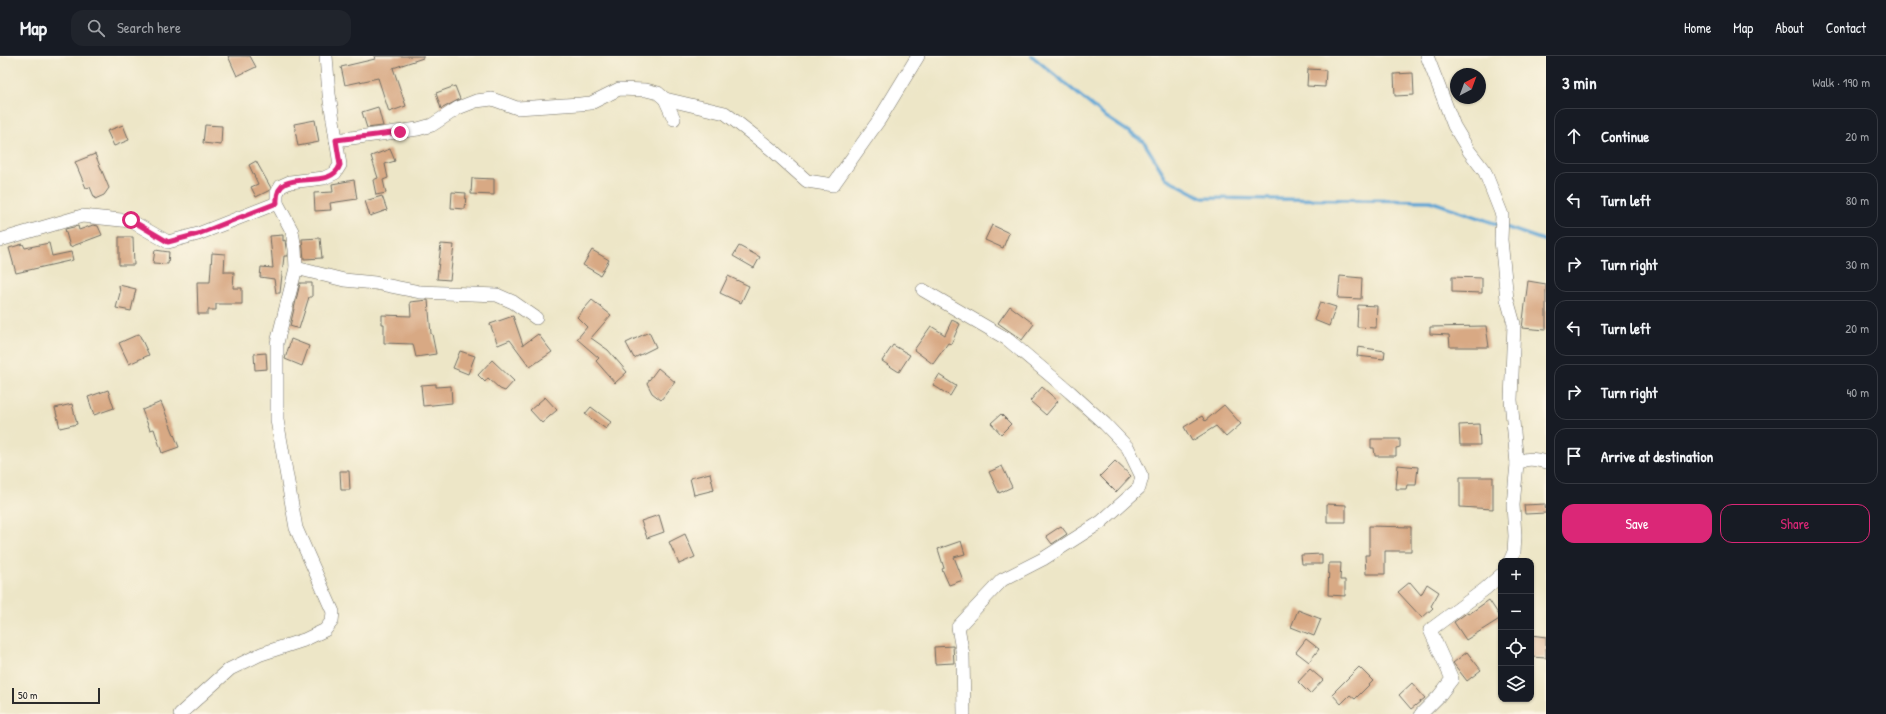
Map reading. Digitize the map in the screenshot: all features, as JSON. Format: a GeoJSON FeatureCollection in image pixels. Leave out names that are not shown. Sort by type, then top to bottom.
{"type":"FeatureCollection","features":[{"type":"Feature","properties":{"kind":"street"},"geometry":{"type":"LineString","coordinates":[[180,714],[230,669],[261,654],[304,640],[325,630],[332,621],[333,612],[296,528],[277,420],[277,343],[296,268],[292,231],[277,203],[277,193],[281,186],[290,182],[324,178],[334,173],[340,165],[326,56]]}},
{"type":"Feature","properties":{"kind":"street"},"geometry":{"type":"LineString","coordinates":[[665,99],[725,113],[771,149],[806,181],[833,185],[879,120],[918,56]]}},
{"type":"Feature","properties":{"kind":"street"},"geometry":{"type":"LineString","coordinates":[[1428,56],[1454,126],[1469,151],[1485,172],[1502,215],[1502,240],[1507,299],[1514,324],[1511,400],[1517,464],[1513,505],[1515,536],[1514,552],[1511,558]]}},
{"type":"Feature","properties":{"kind":"street"},"geometry":{"type":"LineString","coordinates":[[336,140],[418,129],[432,125],[458,108],[476,101],[492,99],[517,108],[580,104],[591,102],[619,89],[646,90],[658,93],[665,99],[674,119]]}},
{"type":"Feature","properties":{"kind":"street"},"geometry":{"type":"LineString","coordinates":[[0,240],[82,216],[131,220],[168,242],[198,234],[277,203]]}},
{"type":"Feature","properties":{"kind":"street"},"geometry":{"type":"LineString","coordinates":[[296,268],[344,280],[420,292],[497,295],[513,302],[536,318]]}},
{"type":"Feature","properties":{"kind":"street"},"geometry":{"type":"LineString","coordinates":[[923,290],[1007,339],[1060,383],[1105,424],[1128,448],[1142,477],[1139,488],[1101,522],[1043,559],[1002,580],[958,627],[963,655],[964,714]]}},
{"type":"Feature","properties":{"kind":"street"},"geometry":{"type":"LineString","coordinates":[[1517,464],[1524,459],[1546,462]]}},
{"type":"Feature","properties":{"kind":"street"},"geometry":{"type":"LineString","coordinates":[[1421,714],[1439,696],[1452,679],[1430,630],[1485,589],[1498,577]]}},
{"type":"Feature","properties":{"kind":"building"},"geometry":{"type":"Polygon","coordinates":[[[228,56],[250,56],[256,67],[237,76],[228,56]]]}},
{"type":"Feature","properties":{"kind":"building"},"geometry":{"type":"Polygon","coordinates":[[[374,56],[423,56],[423,58],[393,68],[406,106],[389,112],[378,78],[345,85],[341,67],[375,59],[374,56]]]}},
{"type":"Feature","properties":{"kind":"building"},"geometry":{"type":"Polygon","coordinates":[[[1308,69],[1326,70],[1325,87],[1307,86],[1308,69]]]}},
{"type":"Feature","properties":{"kind":"building"},"geometry":{"type":"Polygon","coordinates":[[[1413,73],[1414,95],[1395,96],[1394,74],[1413,73]]]}},
{"type":"Feature","properties":{"kind":"building"},"geometry":{"type":"Polygon","coordinates":[[[455,86],[460,99],[441,109],[436,93],[455,86]]]}},
{"type":"Feature","properties":{"kind":"building"},"geometry":{"type":"Polygon","coordinates":[[[378,107],[383,126],[367,128],[362,112],[378,107]]]}},
{"type":"Feature","properties":{"kind":"building"},"geometry":{"type":"Polygon","coordinates":[[[315,120],[319,142],[298,146],[294,124],[315,120]]]}},
{"type":"Feature","properties":{"kind":"building"},"geometry":{"type":"Polygon","coordinates":[[[123,125],[129,140],[114,146],[107,131],[123,125]]]}},
{"type":"Feature","properties":{"kind":"building"},"geometry":{"type":"Polygon","coordinates":[[[205,125],[222,126],[221,145],[203,143],[205,125]]]}},
{"type":"Feature","properties":{"kind":"building"},"geometry":{"type":"Polygon","coordinates":[[[390,149],[395,161],[385,164],[388,178],[383,180],[386,193],[376,195],[373,180],[378,178],[371,156],[390,149]]]}},
{"type":"Feature","properties":{"kind":"building"},"geometry":{"type":"Polygon","coordinates":[[[95,154],[109,188],[104,195],[95,199],[90,187],[86,188],[75,162],[95,154]]]}},
{"type":"Feature","properties":{"kind":"building"},"geometry":{"type":"Polygon","coordinates":[[[256,161],[271,188],[270,190],[256,197],[251,187],[258,184],[249,165],[256,161]]]}},
{"type":"Feature","properties":{"kind":"building"},"geometry":{"type":"Polygon","coordinates":[[[472,178],[494,179],[494,195],[471,194],[472,178]]]}},
{"type":"Feature","properties":{"kind":"building"},"geometry":{"type":"Polygon","coordinates":[[[354,180],[357,199],[330,203],[331,210],[315,211],[314,193],[333,192],[332,184],[354,180]]]}},
{"type":"Feature","properties":{"kind":"building"},"geometry":{"type":"Polygon","coordinates":[[[452,192],[466,193],[465,209],[451,208],[452,192]]]}},
{"type":"Feature","properties":{"kind":"building"},"geometry":{"type":"Polygon","coordinates":[[[382,196],[387,210],[370,216],[365,201],[382,196]]]}},
{"type":"Feature","properties":{"kind":"building"},"geometry":{"type":"Polygon","coordinates":[[[93,225],[98,226],[102,235],[70,247],[65,229],[78,226],[79,230],[93,225]]]}},
{"type":"Feature","properties":{"kind":"building"},"geometry":{"type":"Polygon","coordinates":[[[992,225],[1009,233],[1003,248],[985,240],[992,225]]]}},
{"type":"Feature","properties":{"kind":"building"},"geometry":{"type":"Polygon","coordinates":[[[283,235],[287,256],[284,256],[280,293],[276,293],[274,279],[260,277],[261,267],[273,268],[270,236],[283,235]]]}},
{"type":"Feature","properties":{"kind":"building"},"geometry":{"type":"Polygon","coordinates":[[[119,237],[133,237],[134,265],[119,265],[119,237]]]}},
{"type":"Feature","properties":{"kind":"building"},"geometry":{"type":"Polygon","coordinates":[[[320,238],[322,258],[304,259],[302,239],[320,238]]]}},
{"type":"Feature","properties":{"kind":"building"},"geometry":{"type":"Polygon","coordinates":[[[49,243],[52,256],[71,252],[73,260],[16,273],[9,248],[23,244],[25,248],[49,243]]]}},
{"type":"Feature","properties":{"kind":"building"},"geometry":{"type":"Polygon","coordinates":[[[441,244],[454,245],[450,280],[437,279],[441,244]]]}},
{"type":"Feature","properties":{"kind":"building"},"geometry":{"type":"Polygon","coordinates":[[[739,246],[760,257],[754,268],[733,256],[739,246]]]}},
{"type":"Feature","properties":{"kind":"building"},"geometry":{"type":"Polygon","coordinates":[[[155,250],[169,252],[168,264],[153,263],[155,250]]]}},
{"type":"Feature","properties":{"kind":"building"},"geometry":{"type":"Polygon","coordinates":[[[592,250],[609,260],[600,275],[583,265],[592,250]]]}},
{"type":"Feature","properties":{"kind":"building"},"geometry":{"type":"Polygon","coordinates":[[[212,253],[225,254],[224,272],[234,272],[233,288],[242,288],[242,304],[216,304],[216,310],[208,310],[208,314],[198,314],[197,282],[210,282],[212,253]]]}},
{"type":"Feature","properties":{"kind":"building"},"geometry":{"type":"Polygon","coordinates":[[[728,276],[749,286],[741,303],[720,293],[728,276]]]}},
{"type":"Feature","properties":{"kind":"building"},"geometry":{"type":"Polygon","coordinates":[[[1340,276],[1362,278],[1361,299],[1338,298],[1340,276]]]}},
{"type":"Feature","properties":{"kind":"building"},"geometry":{"type":"Polygon","coordinates":[[[1452,277],[1482,278],[1482,293],[1452,292],[1452,277]]]}},
{"type":"Feature","properties":{"kind":"building"},"geometry":{"type":"Polygon","coordinates":[[[1528,281],[1546,284],[1546,330],[1522,328],[1528,281]]]}},
{"type":"Feature","properties":{"kind":"building"},"geometry":{"type":"Polygon","coordinates":[[[300,283],[312,283],[312,297],[309,297],[299,329],[290,326],[300,283]]]}},
{"type":"Feature","properties":{"kind":"building"},"geometry":{"type":"Polygon","coordinates":[[[119,285],[136,289],[131,311],[116,308],[120,293],[119,285]]]}},
{"type":"Feature","properties":{"kind":"building"},"geometry":{"type":"Polygon","coordinates":[[[428,300],[431,334],[436,354],[416,357],[413,344],[384,343],[384,324],[382,324],[382,315],[411,316],[410,302],[428,300]]]}},
{"type":"Feature","properties":{"kind":"building"},"geometry":{"type":"Polygon","coordinates":[[[592,300],[611,315],[591,338],[608,350],[627,372],[615,383],[596,361],[599,358],[577,339],[587,327],[577,317],[592,300]]]}},
{"type":"Feature","properties":{"kind":"building"},"geometry":{"type":"Polygon","coordinates":[[[1320,302],[1336,307],[1329,326],[1314,320],[1320,302]]]}},
{"type":"Feature","properties":{"kind":"building"},"geometry":{"type":"Polygon","coordinates":[[[1358,305],[1377,306],[1376,328],[1357,327],[1358,305]]]}},
{"type":"Feature","properties":{"kind":"building"},"geometry":{"type":"Polygon","coordinates":[[[1010,306],[1034,324],[1022,340],[998,323],[1010,306]]]}},
{"type":"Feature","properties":{"kind":"building"},"geometry":{"type":"Polygon","coordinates":[[[513,316],[523,345],[538,334],[552,352],[530,367],[510,340],[498,345],[490,324],[513,316]]]}},
{"type":"Feature","properties":{"kind":"building"},"geometry":{"type":"Polygon","coordinates":[[[952,320],[960,324],[951,344],[948,343],[933,364],[914,350],[931,326],[945,335],[952,320]]]}},
{"type":"Feature","properties":{"kind":"building"},"geometry":{"type":"Polygon","coordinates":[[[1486,326],[1489,347],[1450,347],[1449,335],[1430,334],[1430,327],[1486,326]]]}},
{"type":"Feature","properties":{"kind":"building"},"geometry":{"type":"Polygon","coordinates":[[[649,332],[656,347],[634,358],[626,343],[649,332]]]}},
{"type":"Feature","properties":{"kind":"building"},"geometry":{"type":"Polygon","coordinates":[[[139,334],[149,355],[129,364],[119,343],[139,334]]]}},
{"type":"Feature","properties":{"kind":"building"},"geometry":{"type":"Polygon","coordinates":[[[291,339],[309,346],[302,366],[285,359],[291,339]]]}},
{"type":"Feature","properties":{"kind":"building"},"geometry":{"type":"Polygon","coordinates":[[[893,345],[910,355],[899,372],[882,361],[893,345]]]}},
{"type":"Feature","properties":{"kind":"building"},"geometry":{"type":"Polygon","coordinates":[[[1358,347],[1385,351],[1384,359],[1357,356],[1358,347]]]}},
{"type":"Feature","properties":{"kind":"building"},"geometry":{"type":"Polygon","coordinates":[[[460,351],[475,356],[468,374],[453,368],[460,351]]]}},
{"type":"Feature","properties":{"kind":"building"},"geometry":{"type":"Polygon","coordinates":[[[266,353],[267,369],[255,370],[254,354],[266,353]]]}},
{"type":"Feature","properties":{"kind":"building"},"geometry":{"type":"Polygon","coordinates":[[[492,360],[514,381],[505,391],[500,389],[488,378],[485,382],[478,375],[492,360]]]}},
{"type":"Feature","properties":{"kind":"building"},"geometry":{"type":"Polygon","coordinates":[[[658,368],[675,382],[661,400],[652,393],[647,383],[658,368]]]}},
{"type":"Feature","properties":{"kind":"building"},"geometry":{"type":"Polygon","coordinates":[[[939,375],[956,386],[950,396],[933,385],[939,375]]]}},
{"type":"Feature","properties":{"kind":"building"},"geometry":{"type":"Polygon","coordinates":[[[436,384],[436,387],[451,386],[452,403],[423,406],[421,385],[436,384]]]}},
{"type":"Feature","properties":{"kind":"building"},"geometry":{"type":"Polygon","coordinates":[[[1042,387],[1058,401],[1046,415],[1030,401],[1042,387]]]}},
{"type":"Feature","properties":{"kind":"building"},"geometry":{"type":"Polygon","coordinates":[[[108,390],[114,408],[94,415],[88,397],[108,390]]]}},
{"type":"Feature","properties":{"kind":"building"},"geometry":{"type":"Polygon","coordinates":[[[545,397],[557,410],[542,423],[530,410],[545,397]]]}},
{"type":"Feature","properties":{"kind":"building"},"geometry":{"type":"Polygon","coordinates":[[[161,402],[179,447],[162,453],[154,429],[150,430],[142,410],[161,402]]]}},
{"type":"Feature","properties":{"kind":"building"},"geometry":{"type":"Polygon","coordinates":[[[72,404],[77,424],[60,428],[55,408],[72,404]]]}},
{"type":"Feature","properties":{"kind":"building"},"geometry":{"type":"Polygon","coordinates":[[[1224,405],[1241,424],[1226,437],[1216,426],[1192,441],[1184,427],[1202,416],[1205,421],[1224,405]]]}},
{"type":"Feature","properties":{"kind":"building"},"geometry":{"type":"Polygon","coordinates":[[[591,407],[611,422],[606,429],[585,414],[591,407]]]}},
{"type":"Feature","properties":{"kind":"building"},"geometry":{"type":"Polygon","coordinates":[[[1001,414],[1011,424],[1001,434],[991,423],[1001,414]]]}},
{"type":"Feature","properties":{"kind":"building"},"geometry":{"type":"Polygon","coordinates":[[[1479,424],[1480,445],[1460,445],[1459,425],[1479,424]]]}},
{"type":"Feature","properties":{"kind":"building"},"geometry":{"type":"Polygon","coordinates":[[[1371,439],[1400,439],[1400,447],[1396,448],[1396,456],[1375,456],[1374,448],[1371,448],[1371,439]]]}},
{"type":"Feature","properties":{"kind":"building"},"geometry":{"type":"Polygon","coordinates":[[[1115,461],[1131,476],[1116,492],[1100,476],[1115,461]]]}},
{"type":"Feature","properties":{"kind":"building"},"geometry":{"type":"Polygon","coordinates":[[[1398,465],[1418,467],[1416,485],[1407,485],[1406,489],[1396,489],[1398,465]]]}},
{"type":"Feature","properties":{"kind":"building"},"geometry":{"type":"Polygon","coordinates":[[[1002,466],[1012,487],[999,493],[989,472],[1002,466]]]}},
{"type":"Feature","properties":{"kind":"building"},"geometry":{"type":"Polygon","coordinates":[[[340,471],[349,471],[350,490],[341,490],[340,471]]]}},
{"type":"Feature","properties":{"kind":"building"},"geometry":{"type":"Polygon","coordinates":[[[710,473],[714,490],[694,495],[690,478],[710,473]]]}},
{"type":"Feature","properties":{"kind":"building"},"geometry":{"type":"Polygon","coordinates":[[[1460,477],[1493,477],[1493,509],[1460,507],[1460,477]]]}},
{"type":"Feature","properties":{"kind":"building"},"geometry":{"type":"Polygon","coordinates":[[[1327,504],[1346,505],[1346,522],[1327,522],[1327,504]]]}},
{"type":"Feature","properties":{"kind":"building"},"geometry":{"type":"Polygon","coordinates":[[[1545,504],[1546,513],[1525,514],[1524,505],[1545,504]]]}},
{"type":"Feature","properties":{"kind":"building"},"geometry":{"type":"Polygon","coordinates":[[[659,515],[664,532],[647,538],[641,521],[659,515]]]}},
{"type":"Feature","properties":{"kind":"building"},"geometry":{"type":"Polygon","coordinates":[[[1061,526],[1067,534],[1052,544],[1046,536],[1061,526]]]}},
{"type":"Feature","properties":{"kind":"building"},"geometry":{"type":"Polygon","coordinates":[[[1369,526],[1411,527],[1411,551],[1385,551],[1385,574],[1366,574],[1365,555],[1369,555],[1369,526]]]}},
{"type":"Feature","properties":{"kind":"building"},"geometry":{"type":"Polygon","coordinates":[[[685,534],[695,557],[679,564],[669,542],[685,534]]]}},
{"type":"Feature","properties":{"kind":"building"},"geometry":{"type":"Polygon","coordinates":[[[961,541],[965,554],[954,557],[963,580],[949,585],[942,569],[944,568],[938,549],[961,541]]]}},
{"type":"Feature","properties":{"kind":"building"},"geometry":{"type":"Polygon","coordinates":[[[1322,554],[1322,564],[1302,564],[1301,555],[1322,554]]]}},
{"type":"Feature","properties":{"kind":"building"},"geometry":{"type":"Polygon","coordinates":[[[1329,563],[1341,563],[1340,580],[1345,580],[1345,596],[1328,595],[1329,563]]]}},
{"type":"Feature","properties":{"kind":"building"},"geometry":{"type":"Polygon","coordinates":[[[1410,582],[1421,595],[1427,584],[1439,592],[1431,606],[1433,608],[1422,618],[1398,592],[1410,582]]]}},
{"type":"Feature","properties":{"kind":"building"},"geometry":{"type":"Polygon","coordinates":[[[1489,600],[1498,614],[1498,620],[1466,640],[1454,622],[1468,612],[1469,614],[1489,600]]]}},
{"type":"Feature","properties":{"kind":"building"},"geometry":{"type":"Polygon","coordinates":[[[1298,610],[1321,619],[1314,636],[1291,627],[1298,610]]]}},
{"type":"Feature","properties":{"kind":"building"},"geometry":{"type":"Polygon","coordinates":[[[1534,635],[1546,637],[1546,658],[1534,657],[1534,635]]]}},
{"type":"Feature","properties":{"kind":"building"},"geometry":{"type":"Polygon","coordinates":[[[1306,639],[1319,649],[1309,662],[1296,652],[1306,639]]]}},
{"type":"Feature","properties":{"kind":"building"},"geometry":{"type":"Polygon","coordinates":[[[953,646],[954,663],[935,664],[934,647],[953,646]]]}},
{"type":"Feature","properties":{"kind":"building"},"geometry":{"type":"Polygon","coordinates":[[[1467,652],[1481,670],[1467,681],[1453,663],[1467,652]]]}},
{"type":"Feature","properties":{"kind":"building"},"geometry":{"type":"Polygon","coordinates":[[[1359,667],[1373,681],[1355,699],[1350,695],[1341,704],[1332,694],[1359,667]]]}},
{"type":"Feature","properties":{"kind":"building"},"geometry":{"type":"Polygon","coordinates":[[[1310,669],[1323,680],[1310,694],[1298,682],[1310,669]]]}},
{"type":"Feature","properties":{"kind":"building"},"geometry":{"type":"Polygon","coordinates":[[[1412,683],[1425,698],[1411,709],[1399,695],[1412,683]]]}},
{"type":"Feature","properties":{"kind":"waterway"},"geometry":{"type":"LineString","coordinates":[[1032,56],[1103,115],[1144,142],[1166,178],[1203,198],[1430,201],[1546,241]]}},
{"type":"Feature","properties":{"kind":"route"},"geometry":{"type":"LineString","coordinates":[[131,220],[168,242],[198,234],[277,203],[277,193],[281,186],[290,182],[324,178],[334,173],[340,165],[336,140],[400,132]]}}]}
